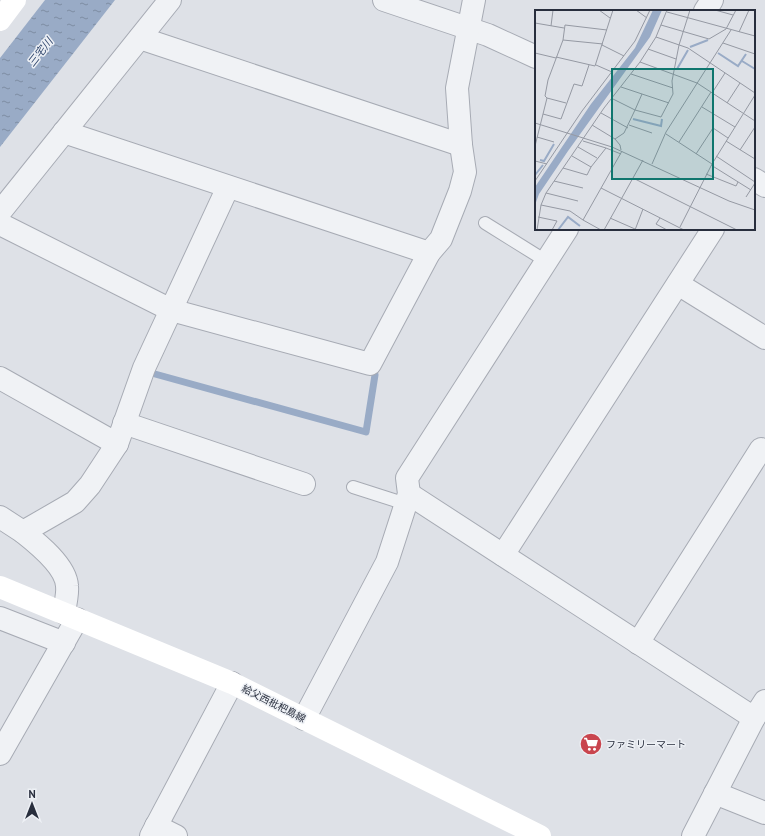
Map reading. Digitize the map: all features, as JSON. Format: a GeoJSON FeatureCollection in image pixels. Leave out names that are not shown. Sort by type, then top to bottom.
{"type":"FeatureCollection","features":[{"type":"Feature","properties":{"kind":"main road"},"geometry":{"type":"LineString","coordinates":[[0,20],[15,0]]}},
{"type":"Feature","properties":{"kind":"main road","name":"給父西枇杷島線"},"geometry":{"type":"LineString","coordinates":[[0,587],[232,683],[540,836]]}},
{"type":"Feature","properties":{"kind":"street"},"geometry":{"type":"LineString","coordinates":[[0,212],[170,0]]}},
{"type":"Feature","properties":{"kind":"street"},"geometry":{"type":"LineString","coordinates":[[384,0],[488,35],[535,57]]}},
{"type":"Feature","properties":{"kind":"street"},"geometry":{"type":"LineString","coordinates":[[0,224],[171,310],[370,364],[429,253],[441,240],[460,191],[464,172],[457,88],[474,0]]}},
{"type":"Feature","properties":{"kind":"street"},"geometry":{"type":"LineString","coordinates":[[706,10],[712,0]]}},
{"type":"Feature","properties":{"kind":"street"},"geometry":{"type":"LineString","coordinates":[[140,38],[461,145]]}},
{"type":"Feature","properties":{"kind":"street"},"geometry":{"type":"LineString","coordinates":[[64,132],[429,253]]}},
{"type":"Feature","properties":{"kind":"street"},"geometry":{"type":"LineString","coordinates":[[23,532],[75,502],[90,485],[117,444],[144,368],[228,187]]}},
{"type":"Feature","properties":{"kind":"street"},"geometry":{"type":"LineString","coordinates":[[304,719],[387,562],[407,499],[407,478],[566,230]]}},
{"type":"Feature","properties":{"kind":"street"},"geometry":{"type":"LineString","coordinates":[[503,555],[712,230]]}},
{"type":"Feature","properties":{"kind":"street"},"geometry":{"type":"LineString","coordinates":[[678,284],[765,338]]}},
{"type":"Feature","properties":{"kind":"street"},"geometry":{"type":"LineString","coordinates":[[0,378],[117,444]]}},
{"type":"Feature","properties":{"kind":"street"},"geometry":{"type":"LineString","coordinates":[[124,423],[304,484]]}},
{"type":"Feature","properties":{"kind":"street"},"geometry":{"type":"LineString","coordinates":[[638,643],[761,448],[765,451]]}},
{"type":"Feature","properties":{"kind":"street"},"geometry":{"type":"LineString","coordinates":[[407,499],[503,555],[638,643],[759,719],[715,793],[693,836]]}},
{"type":"Feature","properties":{"kind":"street"},"geometry":{"type":"LineString","coordinates":[[0,517],[23,532],[47,552],[62,573],[68,585],[70,616],[64,643],[0,754]]}},
{"type":"Feature","properties":{"kind":"street"},"geometry":{"type":"LineString","coordinates":[[0,618],[64,643]]}},
{"type":"Feature","properties":{"kind":"street"},"geometry":{"type":"LineString","coordinates":[[176,836],[153,831],[232,683]]}},
{"type":"Feature","properties":{"kind":"street"},"geometry":{"type":"LineString","coordinates":[[715,793],[765,813]]}},
{"type":"Feature","properties":{"kind":"lane"},"geometry":{"type":"LineString","coordinates":[[485,223],[546,261]]}},
{"type":"Feature","properties":{"kind":"lane"},"geometry":{"type":"LineString","coordinates":[[353,487],[407,499]]}},
{"type":"Feature","properties":{"kind":"water","name":"三宅川"},"geometry":{"type":"Polygon","coordinates":[[[45,0],[115,0],[0,147],[0,58],[45,0]]]}},
{"type":"Feature","properties":{"kind":"waterway"},"geometry":{"type":"LineString","coordinates":[[155,374],[366,432],[375,375]]}},
{"type":"Feature","properties":{"kind":"place","name":"ファミリーマート"},"geometry":{"type":"Point","coordinates":[591,744]}}]}
